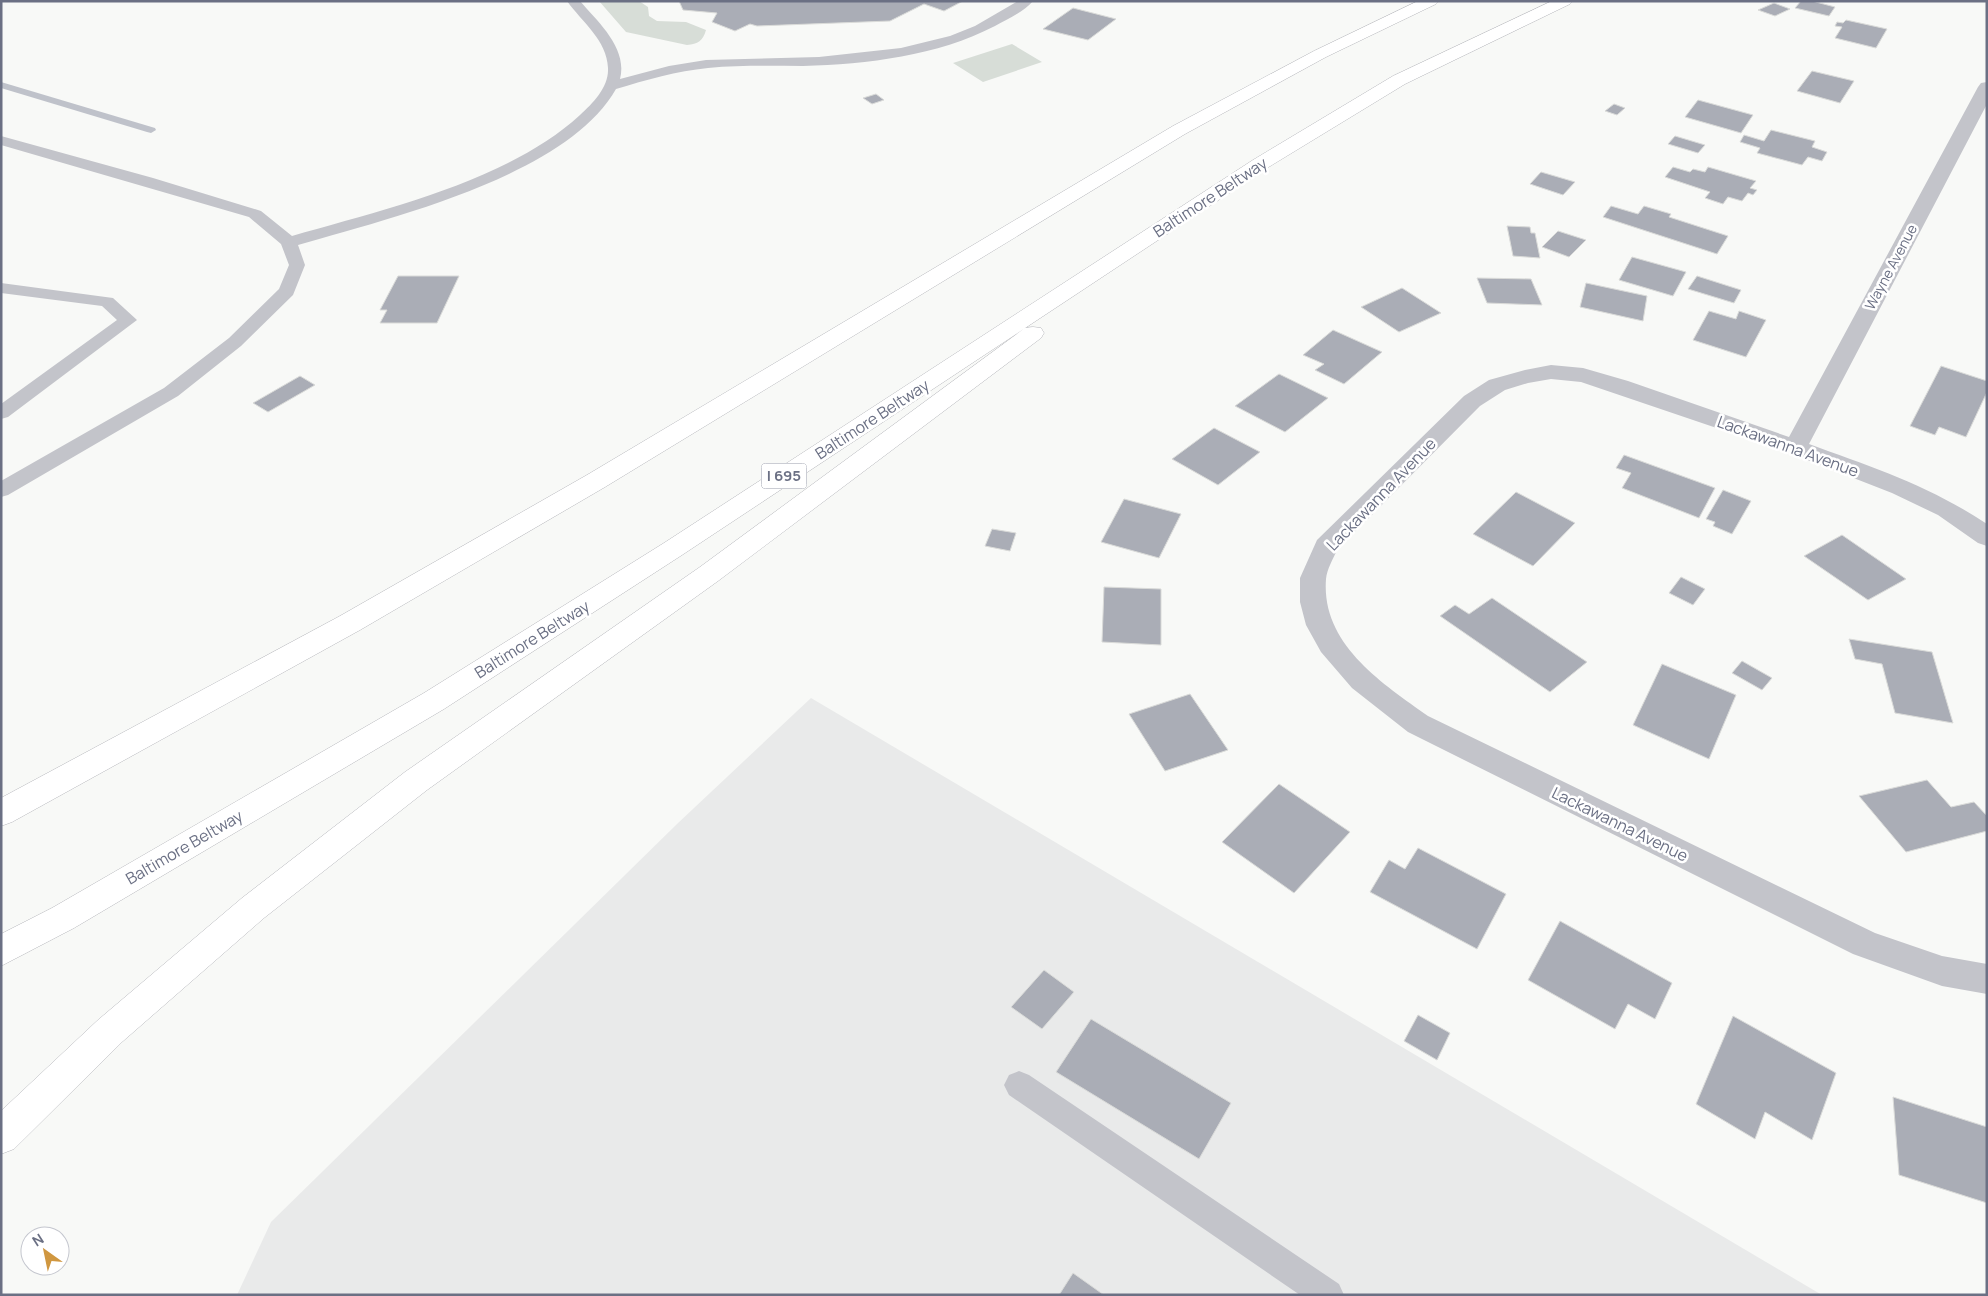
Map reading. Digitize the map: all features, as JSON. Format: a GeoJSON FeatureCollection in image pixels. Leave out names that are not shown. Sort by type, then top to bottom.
{"type":"FeatureCollection","features":[{"type":"Feature","properties":{"kind":"highway"},"geometry":{"type":"LineString","coordinates":[[1,813],[350,623],[580,490],[1179,130],[1320,54],[1432,1]]}},
{"type":"Feature","properties":{"kind":"highway","name":"Baltimore Beltway"},"geometry":{"type":"LineString","coordinates":[[1,951],[63,918],[434,701],[674,548],[1260,164],[1399,80],[1565,1]]}},
{"type":"Feature","properties":{"kind":"highway"},"geometry":{"type":"LineString","coordinates":[[1,1136],[110,1031],[246,914],[416,781],[710,574],[1260,164]]}},
{"type":"Feature","properties":{"kind":"street","name":"Wayne Avenue"},"geometry":{"type":"LineString","coordinates":[[1795,447],[1987,87]]}},
{"type":"Feature","properties":{"kind":"street","name":"Lackawanna Avenue"},"geometry":{"type":"LineString","coordinates":[[1987,537],[1947,509],[1901,487],[1795,447],[1620,386],[1583,375],[1551,372],[1497,384],[1472,402],[1326,546],[1313,578],[1315,612],[1333,652],[1368,688],[1418,724],[1866,944],[1942,970],[1987,979]]}},
{"type":"Feature","properties":{"kind":"lane"},"geometry":{"type":"LineString","coordinates":[[289,242],[397,210],[482,181],[522,164],[556,142],[582,121],[601,102],[610,86],[614,68],[610,52],[602,35],[573,1]]}},
{"type":"Feature","properties":{"kind":"lane"},"geometry":{"type":"LineString","coordinates":[[610,86],[704,64],[746,61],[818,62],[868,58],[914,49],[960,37],[1007,16],[1027,1]]}},
{"type":"Feature","properties":{"kind":"lane"},"geometry":{"type":"LineString","coordinates":[[1,140],[148,180],[255,214],[276,229],[289,242],[297,265],[288,291],[235,342],[171,392],[1,490]]}},
{"type":"Feature","properties":{"kind":"lane"},"geometry":{"type":"LineString","coordinates":[[1,288],[107,302],[128,320],[1,414]]}},
{"type":"Feature","properties":{"kind":"lane"},"geometry":{"type":"LineString","coordinates":[[1019,1085],[1328,1295]]}},
{"type":"Feature","properties":{"kind":"shaded area"},"geometry":{"type":"Polygon","coordinates":[[[599,1],[639,1],[648,7],[649,16],[657,21],[686,22],[706,30],[700,41],[687,45],[626,32],[599,1]]]}},
{"type":"Feature","properties":{"kind":"shaded area"},"geometry":{"type":"Polygon","coordinates":[[[1012,44],[1042,62],[983,82],[953,63],[1012,44]]]}},
{"type":"Feature","properties":{"kind":"shaded area"},"geometry":{"type":"Polygon","coordinates":[[[811,698],[1822,1295],[237,1295],[271,1222],[677,824],[811,698]]]}},
{"type":"Feature","properties":{"kind":"building"},"geometry":{"type":"Polygon","coordinates":[[[679,1],[963,1],[944,11],[924,4],[890,21],[757,26],[750,24],[735,31],[712,22],[717,13],[683,10],[679,1]]]}},
{"type":"Feature","properties":{"kind":"building"},"geometry":{"type":"Polygon","coordinates":[[[1801,1],[1812,1],[1835,7],[1829,16],[1795,8],[1801,1]]]}},
{"type":"Feature","properties":{"kind":"building"},"geometry":{"type":"Polygon","coordinates":[[[1774,3],[1790,9],[1775,16],[1758,10],[1774,3]]]}},
{"type":"Feature","properties":{"kind":"building"},"geometry":{"type":"Polygon","coordinates":[[[1073,8],[1116,19],[1088,40],[1043,29],[1073,8]]]}},
{"type":"Feature","properties":{"kind":"building"},"geometry":{"type":"Polygon","coordinates":[[[1846,20],[1887,29],[1876,48],[1835,38],[1842,27],[1835,26],[1837,22],[1843,23],[1846,20]]]}},
{"type":"Feature","properties":{"kind":"building"},"geometry":{"type":"Polygon","coordinates":[[[1812,71],[1854,81],[1840,103],[1797,91],[1812,71]]]}},
{"type":"Feature","properties":{"kind":"building"},"geometry":{"type":"Polygon","coordinates":[[[876,94],[884,100],[872,104],[863,98],[876,94]]]}},
{"type":"Feature","properties":{"kind":"building"},"geometry":{"type":"Polygon","coordinates":[[[1698,100],[1753,115],[1741,133],[1685,117],[1698,100]]]}},
{"type":"Feature","properties":{"kind":"building"},"geometry":{"type":"Polygon","coordinates":[[[1614,104],[1625,108],[1617,115],[1605,111],[1614,104]]]}},
{"type":"Feature","properties":{"kind":"building"},"geometry":{"type":"Polygon","coordinates":[[[1771,130],[1815,141],[1812,147],[1827,152],[1822,161],[1808,157],[1802,165],[1757,153],[1760,148],[1740,142],[1744,135],[1764,141],[1771,130]]]}},
{"type":"Feature","properties":{"kind":"building"},"geometry":{"type":"Polygon","coordinates":[[[1675,136],[1705,145],[1698,153],[1668,144],[1675,136]]]}},
{"type":"Feature","properties":{"kind":"building"},"geometry":{"type":"Polygon","coordinates":[[[1673,167],[1690,172],[1693,169],[1705,172],[1708,167],[1756,181],[1750,188],[1757,190],[1753,195],[1748,193],[1742,201],[1728,197],[1723,204],[1705,198],[1710,192],[1665,177],[1673,167]]]}},
{"type":"Feature","properties":{"kind":"building"},"geometry":{"type":"Polygon","coordinates":[[[1541,172],[1575,182],[1563,195],[1530,184],[1541,172]]]}},
{"type":"Feature","properties":{"kind":"building"},"geometry":{"type":"Polygon","coordinates":[[[1611,206],[1638,214],[1644,206],[1671,214],[1669,217],[1728,236],[1717,254],[1603,217],[1611,206]]]}},
{"type":"Feature","properties":{"kind":"building"},"geometry":{"type":"Polygon","coordinates":[[[1507,226],[1530,227],[1531,233],[1535,233],[1540,258],[1513,256],[1507,226]]]}},
{"type":"Feature","properties":{"kind":"building"},"geometry":{"type":"Polygon","coordinates":[[[1558,231],[1586,240],[1569,257],[1542,247],[1558,231]]]}},
{"type":"Feature","properties":{"kind":"building"},"geometry":{"type":"Polygon","coordinates":[[[1632,257],[1686,272],[1673,296],[1619,280],[1632,257]]]}},
{"type":"Feature","properties":{"kind":"building"},"geometry":{"type":"Polygon","coordinates":[[[398,276],[459,276],[437,323],[380,323],[387,310],[380,310],[398,276]]]}},
{"type":"Feature","properties":{"kind":"building"},"geometry":{"type":"Polygon","coordinates":[[[1697,276],[1741,290],[1734,303],[1688,289],[1697,276]]]}},
{"type":"Feature","properties":{"kind":"building"},"geometry":{"type":"Polygon","coordinates":[[[1477,278],[1531,279],[1542,305],[1487,303],[1477,278]]]}},
{"type":"Feature","properties":{"kind":"building"},"geometry":{"type":"Polygon","coordinates":[[[1586,283],[1647,296],[1643,321],[1580,307],[1586,283]]]}},
{"type":"Feature","properties":{"kind":"building"},"geometry":{"type":"Polygon","coordinates":[[[1402,288],[1441,313],[1399,332],[1361,307],[1402,288]]]}},
{"type":"Feature","properties":{"kind":"building"},"geometry":{"type":"Polygon","coordinates":[[[1709,311],[1736,319],[1739,311],[1766,320],[1746,357],[1693,340],[1709,311]]]}},
{"type":"Feature","properties":{"kind":"building"},"geometry":{"type":"Polygon","coordinates":[[[1333,330],[1382,352],[1344,384],[1315,370],[1324,364],[1303,355],[1333,330]]]}},
{"type":"Feature","properties":{"kind":"building"},"geometry":{"type":"Polygon","coordinates":[[[1941,366],[1987,381],[1987,392],[1966,437],[1939,427],[1935,435],[1910,426],[1941,366]]]}},
{"type":"Feature","properties":{"kind":"building"},"geometry":{"type":"Polygon","coordinates":[[[1279,374],[1328,398],[1285,432],[1235,406],[1279,374]]]}},
{"type":"Feature","properties":{"kind":"building"},"geometry":{"type":"Polygon","coordinates":[[[300,376],[315,385],[268,412],[253,403],[300,376]]]}},
{"type":"Feature","properties":{"kind":"building"},"geometry":{"type":"Polygon","coordinates":[[[1214,428],[1260,452],[1218,485],[1172,459],[1214,428]]]}},
{"type":"Feature","properties":{"kind":"building"},"geometry":{"type":"Polygon","coordinates":[[[1624,455],[1715,488],[1699,518],[1622,488],[1631,473],[1616,468],[1624,455]]]}},
{"type":"Feature","properties":{"kind":"building"},"geometry":{"type":"Polygon","coordinates":[[[1723,490],[1751,501],[1732,534],[1713,526],[1715,522],[1706,519],[1723,490]]]}},
{"type":"Feature","properties":{"kind":"building"},"geometry":{"type":"Polygon","coordinates":[[[1516,492],[1575,523],[1533,566],[1473,534],[1516,492]]]}},
{"type":"Feature","properties":{"kind":"building"},"geometry":{"type":"Polygon","coordinates":[[[1124,499],[1181,514],[1159,558],[1101,542],[1124,499]]]}},
{"type":"Feature","properties":{"kind":"building"},"geometry":{"type":"Polygon","coordinates":[[[992,529],[1016,533],[1010,551],[985,546],[992,529]]]}},
{"type":"Feature","properties":{"kind":"building"},"geometry":{"type":"Polygon","coordinates":[[[1842,535],[1906,579],[1868,600],[1804,556],[1842,535]]]}},
{"type":"Feature","properties":{"kind":"building"},"geometry":{"type":"Polygon","coordinates":[[[1681,577],[1705,589],[1693,605],[1669,593],[1681,577]]]}},
{"type":"Feature","properties":{"kind":"building"},"geometry":{"type":"Polygon","coordinates":[[[1104,587],[1161,589],[1161,645],[1102,642],[1104,587]]]}},
{"type":"Feature","properties":{"kind":"building"},"geometry":{"type":"Polygon","coordinates":[[[1492,598],[1587,662],[1550,692],[1440,616],[1455,605],[1469,614],[1492,598]]]}},
{"type":"Feature","properties":{"kind":"building"},"geometry":{"type":"Polygon","coordinates":[[[1849,639],[1932,652],[1953,723],[1895,713],[1882,664],[1855,659],[1849,639]]]}},
{"type":"Feature","properties":{"kind":"building"},"geometry":{"type":"Polygon","coordinates":[[[1742,661],[1772,678],[1762,690],[1732,673],[1742,661]]]}},
{"type":"Feature","properties":{"kind":"building"},"geometry":{"type":"Polygon","coordinates":[[[1662,664],[1736,695],[1709,759],[1633,725],[1662,664]]]}},
{"type":"Feature","properties":{"kind":"building"},"geometry":{"type":"Polygon","coordinates":[[[1190,694],[1228,750],[1165,771],[1129,714],[1190,694]]]}},
{"type":"Feature","properties":{"kind":"building"},"geometry":{"type":"Polygon","coordinates":[[[1927,780],[1951,807],[1974,802],[1987,816],[1987,831],[1906,852],[1859,796],[1927,780]]]}},
{"type":"Feature","properties":{"kind":"building"},"geometry":{"type":"Polygon","coordinates":[[[1279,784],[1350,832],[1294,893],[1222,842],[1279,784]]]}},
{"type":"Feature","properties":{"kind":"building"},"geometry":{"type":"Polygon","coordinates":[[[1418,848],[1506,894],[1477,949],[1370,892],[1389,860],[1405,869],[1418,848]]]}},
{"type":"Feature","properties":{"kind":"building"},"geometry":{"type":"Polygon","coordinates":[[[1560,921],[1672,983],[1655,1019],[1628,1004],[1615,1029],[1528,980],[1560,921]]]}},
{"type":"Feature","properties":{"kind":"building"},"geometry":{"type":"Polygon","coordinates":[[[1044,970],[1074,992],[1042,1029],[1011,1007],[1044,970]]]}},
{"type":"Feature","properties":{"kind":"building"},"geometry":{"type":"Polygon","coordinates":[[[1418,1015],[1450,1033],[1437,1060],[1404,1041],[1418,1015]]]}},
{"type":"Feature","properties":{"kind":"building"},"geometry":{"type":"Polygon","coordinates":[[[1733,1016],[1836,1073],[1812,1140],[1765,1112],[1755,1139],[1696,1104],[1733,1016]]]}},
{"type":"Feature","properties":{"kind":"building"},"geometry":{"type":"Polygon","coordinates":[[[1091,1019],[1231,1103],[1199,1159],[1056,1072],[1091,1019]]]}},
{"type":"Feature","properties":{"kind":"building"},"geometry":{"type":"Polygon","coordinates":[[[1893,1097],[1987,1127],[1987,1203],[1899,1175],[1893,1097]]]}},
{"type":"Feature","properties":{"kind":"building"},"geometry":{"type":"Polygon","coordinates":[[[1073,1273],[1104,1295],[1059,1295],[1073,1273]]]}},
{"type":"Feature","properties":{"kind":"waterway"},"geometry":{"type":"LineString","coordinates":[[1,85],[151,130]]}}]}
